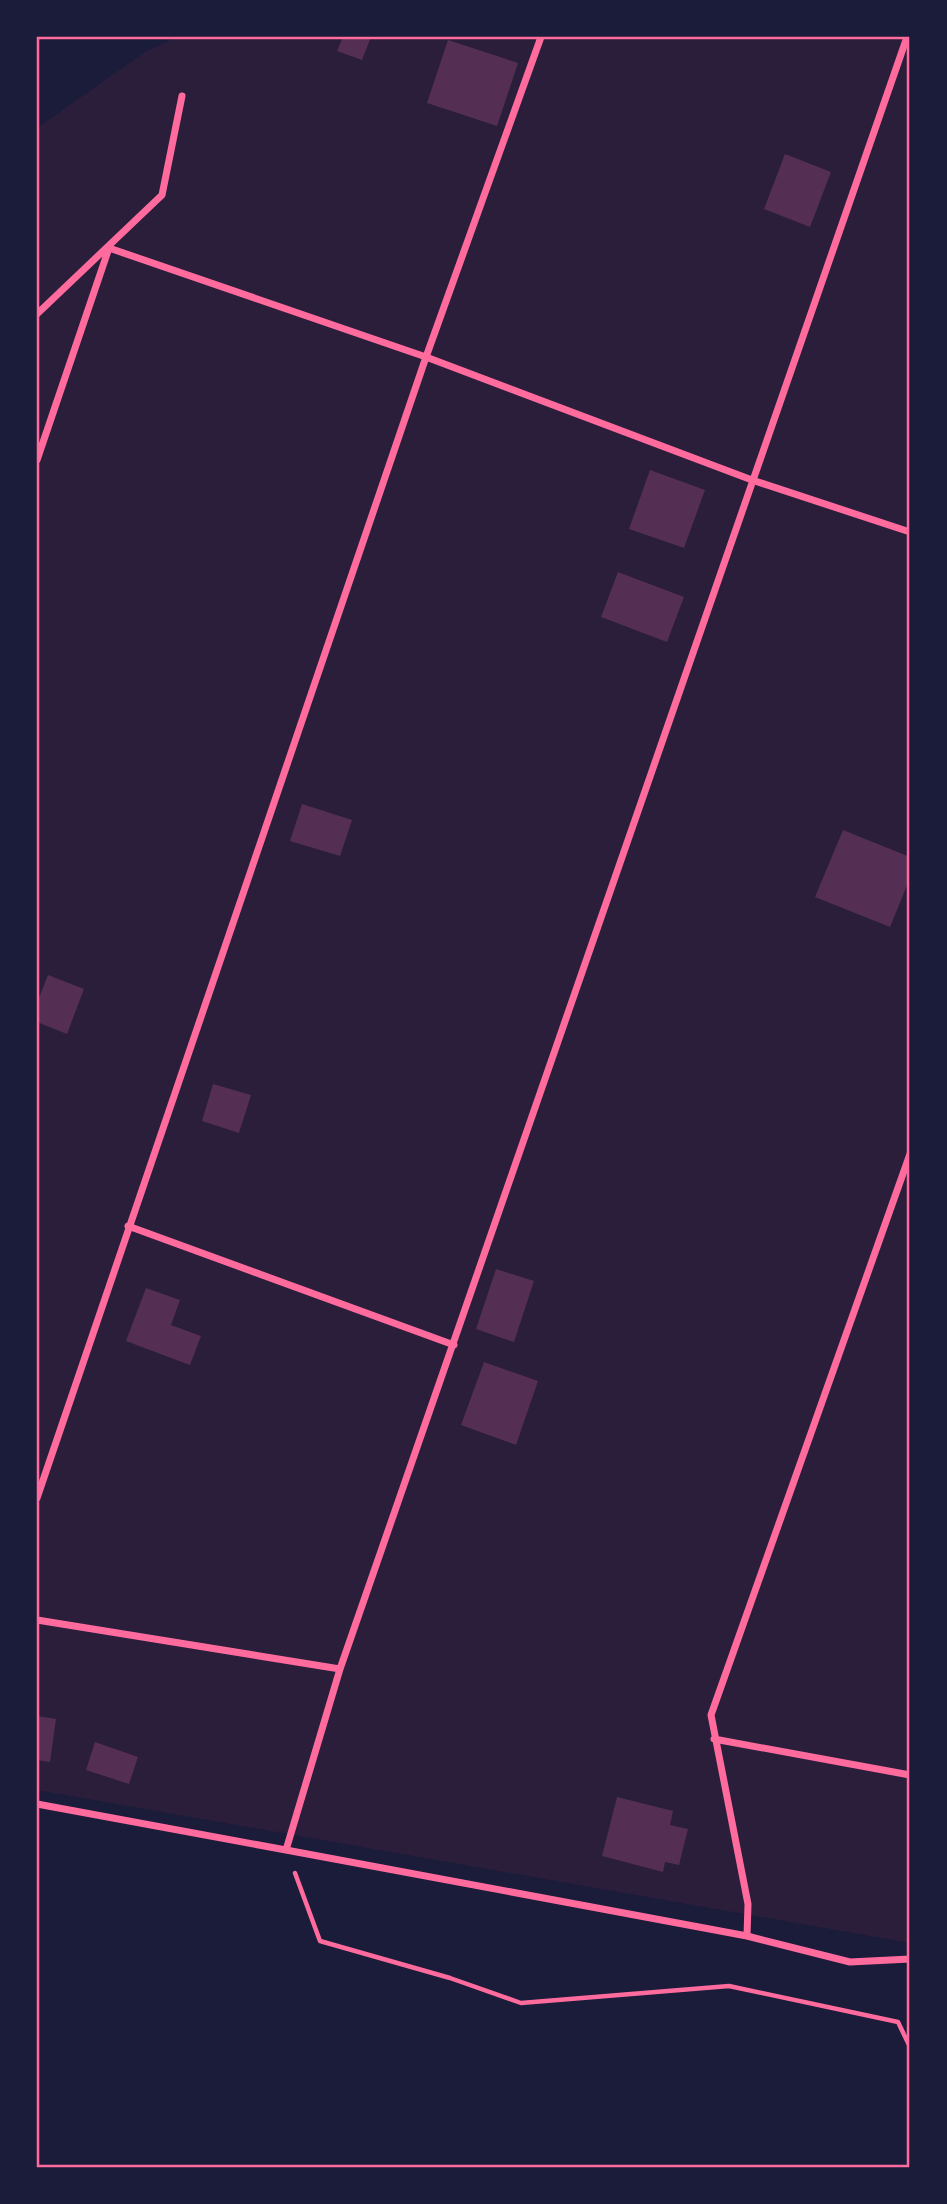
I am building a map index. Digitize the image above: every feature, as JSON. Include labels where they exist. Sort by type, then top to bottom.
[{"type":"street","points":[[37,1498],[426,357],[541,37]]},
{"type":"street","points":[[286,1850],[340,1669],[907,37]]},
{"type":"street","points":[[37,314],[162,195],[182,96]]},
{"type":"street","points":[[109,248],[426,357],[752,480],[910,532]]},
{"type":"street","points":[[37,460],[109,248]]},
{"type":"street","points":[[747,1936],[748,1904],[711,1715],[910,1154]]},
{"type":"street","points":[[128,1226],[454,1345]]},
{"type":"street","points":[[37,1620],[340,1669]]},
{"type":"street","points":[[714,1739],[910,1775]]},
{"type":"street","points":[[37,1804],[747,1936],[850,1962],[910,1959]]},
{"type":"path","points":[[286,1850],[320,1941],[450,1978],[521,2003],[729,1986],[898,2022],[910,2047]]},
{"type":"shaded area","points":[[177,37],[910,37],[910,1943],[37,1790],[37,128],[145,52]]},
{"type":"building","points":[[343,37],[371,37],[362,60],[337,51]]},
{"type":"building","points":[[448,40],[518,63],[497,126],[427,103]]},
{"type":"building","points":[[785,154],[831,172],[810,227],[764,209]]},
{"type":"building","points":[[650,470],[705,490],[684,548],[629,529]]},
{"type":"building","points":[[618,572],[684,597],[667,642],[601,617]]},
{"type":"building","points":[[302,804],[352,820],[340,856],[290,841]]},
{"type":"building","points":[[843,830],[910,857],[910,878],[890,927],[815,897]]},
{"type":"building","points":[[48,975],[84,989],[67,1034],[37,1022],[37,1003]]},
{"type":"building","points":[[213,1084],[251,1095],[239,1133],[202,1121]]},
{"type":"building","points":[[496,1269],[534,1281],[514,1342],[476,1329]]},
{"type":"building","points":[[146,1288],[180,1300],[171,1325],[201,1336],[190,1365],[126,1341]]},
{"type":"building","points":[[484,1362],[538,1381],[516,1445],[461,1425]]},
{"type":"building","points":[[37,1716],[56,1719],[50,1762],[37,1760]]},
{"type":"building","points":[[95,1742],[138,1757],[129,1784],[86,1770]]},
{"type":"building","points":[[617,1797],[673,1811],[670,1825],[688,1829],[679,1865],[665,1862],[663,1872],[602,1856]]}]
